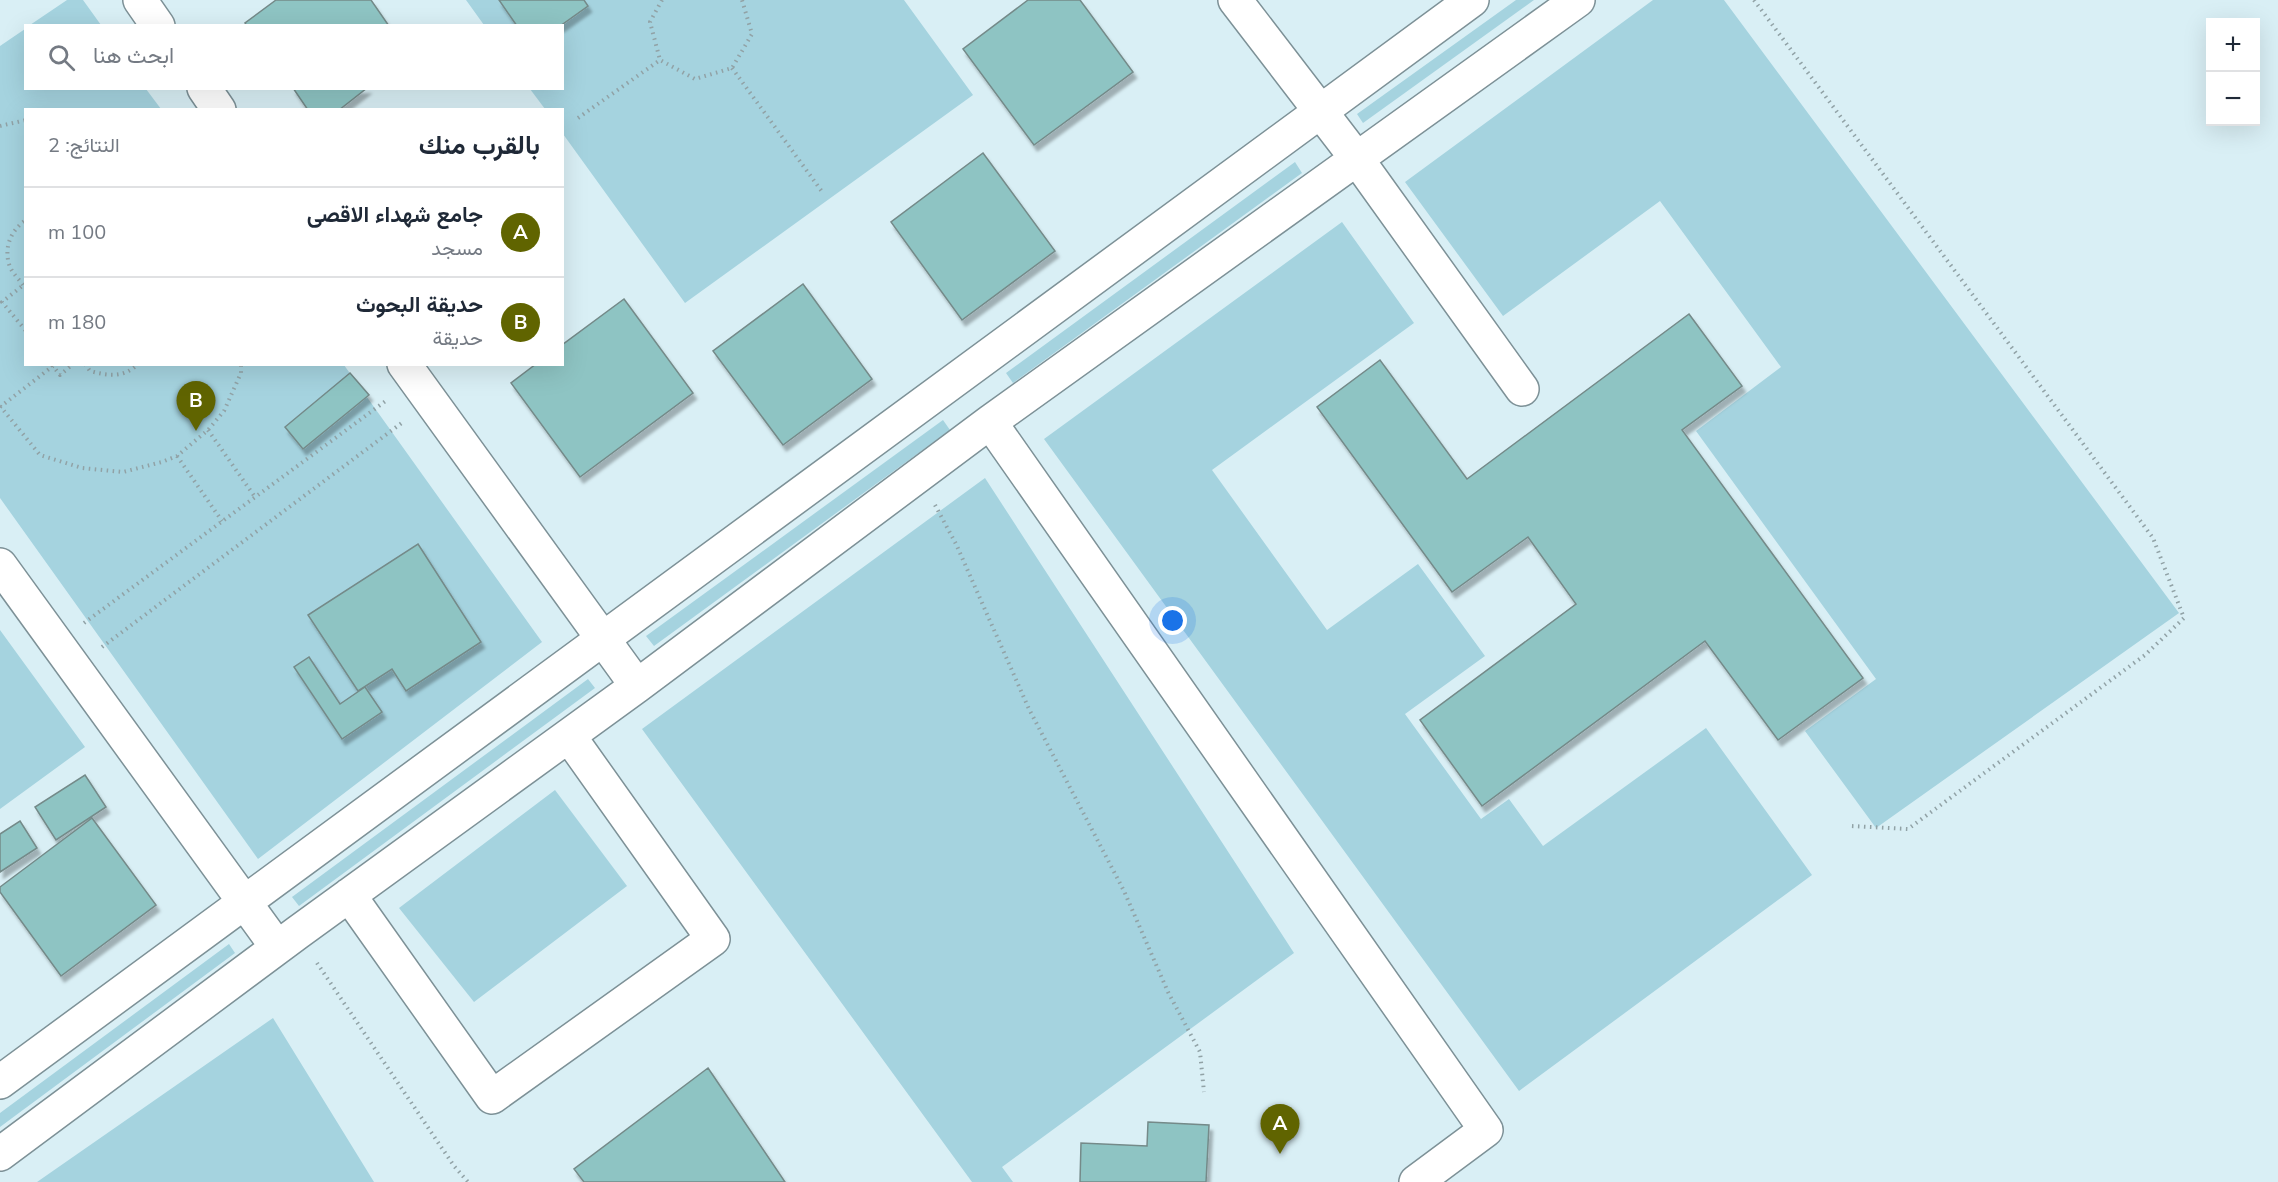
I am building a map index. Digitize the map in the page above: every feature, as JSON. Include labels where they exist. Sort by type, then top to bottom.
[{"type":"street","points":[[140,0],[157,24]]},
{"type":"street","points":[[1235,0],[1357,159],[1522,389]]},
{"type":"street","points":[[0,1082],[1472,0]]},
{"type":"street","points":[[0,1154],[287,940],[637,686],[990,422],[1578,0]]},
{"type":"street","points":[[205,90],[218,108]]},
{"type":"street","points":[[416,382],[637,686]]},
{"type":"street","points":[[990,422],[1485,1130],[1416,1182]]},
{"type":"street","points":[[0,565],[245,902],[287,940]]},
{"type":"street","points":[[349,895],[492,1097],[713,939],[569,736]]},
{"type":"path","points":[[662,0],[650,22],[660,60],[695,79],[732,68],[752,34],[742,0]]},
{"type":"path","points":[[1754,0],[2153,538],[2184,618],[2145,655],[1908,829],[1851,826]]},
{"type":"path","points":[[578,118],[660,60]]},
{"type":"path","points":[[732,68],[823,193]]},
{"type":"path","points":[[0,126],[24,120]]},
{"type":"path","points":[[24,222],[13,231],[8,254],[9,266],[24,284],[2,302],[24,329]]},
{"type":"path","points":[[52,366],[0,407],[40,455],[82,468],[123,472],[177,456],[208,430],[224,411],[241,373],[242,366]]},
{"type":"path","points":[[54,366],[60,375],[71,366]]},
{"type":"path","points":[[86,366],[90,371],[114,376],[125,373],[135,366]]},
{"type":"path","points":[[65,655],[222,521],[416,382]]},
{"type":"path","points":[[65,655],[416,382]]},
{"type":"path","points":[[208,430],[255,497]]},
{"type":"path","points":[[177,456],[222,521]]},
{"type":"path","points":[[920,475],[956,544],[1029,709],[1124,891],[1168,992],[1200,1052],[1204,1092]]},
{"type":"path","points":[[287,940],[468,1182]]},
{"type":"shaded area","points":[[67,0],[83,0],[100,24],[31,24]]},
{"type":"shaded area","points":[[466,0],[904,0],[973,95],[685,303],[564,135],[564,108],[544,108],[531,90],[564,90],[564,24],[483,24]]},
{"type":"shaded area","points":[[1516,0],[1534,0],[1363,123],[1357,114]]},
{"type":"shaded area","points":[[1653,0],[1724,0],[2179,613],[1876,828],[1805,731],[1876,679],[1696,431],[1781,367],[1660,201],[1503,316],[1405,182]]},
{"type":"shaded area","points":[[24,30],[24,90],[147,90],[160,108],[24,108],[24,366],[345,366],[542,642],[258,859],[0,498],[0,46]]},
{"type":"shaded area","points":[[1295,162],[1302,173],[1013,383],[1006,373]]},
{"type":"shaded area","points":[[1342,222],[1414,323],[1212,470],[1327,630],[1418,564],[1485,656],[1405,714],[1481,819],[1509,799],[1543,846],[1706,728],[1812,875],[1519,1091],[1044,439]]},
{"type":"shaded area","points":[[943,420],[950,430],[654,646],[646,636]]},
{"type":"shaded area","points":[[985,478],[1294,953],[1002,1167],[1013,1182],[972,1182],[642,729]]},
{"type":"shaded area","points":[[0,630],[85,747],[0,809]]},
{"type":"shaded area","points":[[588,679],[595,688],[299,906],[292,897]]},
{"type":"shaded area","points":[[555,790],[627,886],[474,1002],[399,908]]},
{"type":"shaded area","points":[[229,944],[235,953],[0,1127],[0,1113]]},
{"type":"shaded area","points":[[273,1018],[374,1182],[37,1182]]},
{"type":"building","points":[[276,0],[371,0],[388,24],[246,24]]},
{"type":"building","points":[[499,0],[584,0],[588,6],[563,24],[516,24]]},
{"type":"building","points":[[1028,0],[1080,0],[1133,72],[1034,145],[963,49]]},
{"type":"building","points":[[294,90],[364,90],[342,108],[307,108]]},
{"type":"building","points":[[983,153],[1055,251],[962,320],[891,222]]},
{"type":"building","points":[[803,284],[872,379],[783,445],[713,351]]},
{"type":"building","points":[[624,299],[693,393],[580,477],[511,383],[533,366],[564,366],[564,344]]},
{"type":"building","points":[[1689,314],[1742,386],[1682,430],[1863,678],[1778,740],[1705,641],[1482,806],[1420,720],[1576,604],[1528,537],[1452,592],[1317,407],[1380,360],[1467,479]]},
{"type":"building","points":[[350,373],[369,395],[303,449],[285,427]]},
{"type":"building","points":[[418,544],[481,642],[406,691],[392,669],[358,691],[308,615]]},
{"type":"building","points":[[309,657],[340,704],[365,687],[382,712],[342,739],[294,667]]},
{"type":"building","points":[[85,775],[106,807],[56,840],[35,807]]},
{"type":"building","points":[[92,818],[156,905],[61,976],[0,892],[0,887]]},
{"type":"building","points":[[20,821],[37,848],[0,872],[0,834]]},
{"type":"building","points":[[708,1068],[785,1182],[584,1182],[574,1169]]},
{"type":"building","points":[[1148,1122],[1209,1125],[1206,1182],[1080,1182],[1081,1143],[1147,1146]]},
{"type":"place","name":"حديقة البحوث","points":[[196,431]]},
{"type":"place","name":"جامع شهداء الاقصى","points":[[1280,1154]]}]
